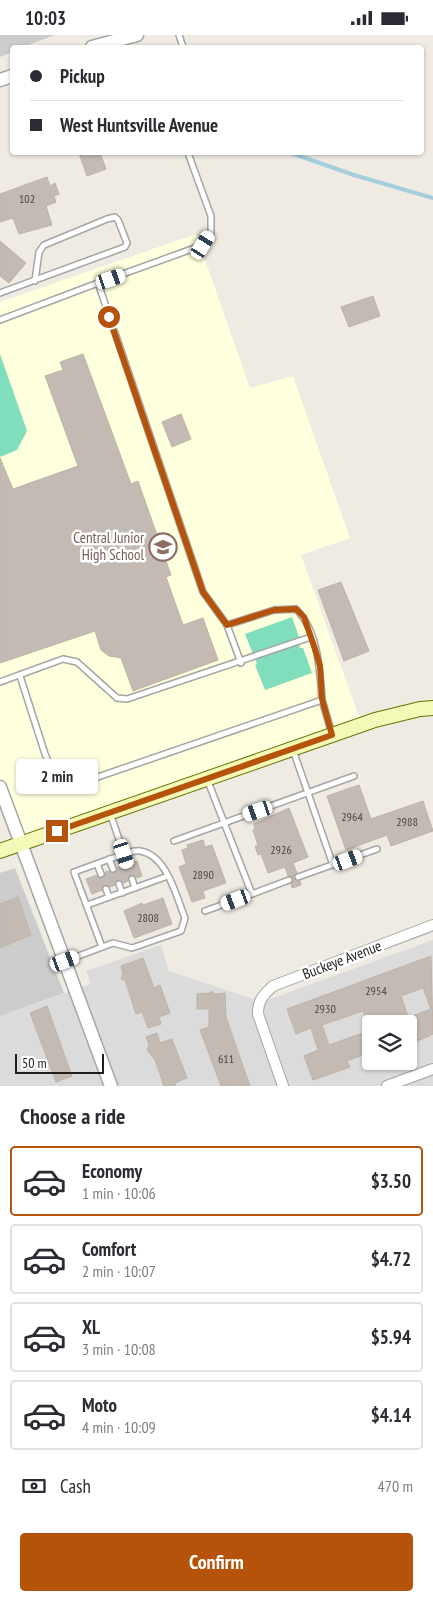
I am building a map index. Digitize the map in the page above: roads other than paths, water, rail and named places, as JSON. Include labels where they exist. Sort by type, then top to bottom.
[{"type":"main road","points":[[0,851],[375,720],[420,709],[433,708]]},
{"type":"street","points":[[100,45],[137,35]]},
{"type":"street","points":[[0,787],[111,1086]]},
{"type":"street","name":"Buckeye Avenue","points":[[283,1086],[261,1026],[258,1003],[273,986],[433,925]]},
{"type":"street","points":[[387,1086],[433,1069]]},
{"type":"lane","points":[[0,320],[203,245],[211,233],[211,216],[189,155]]},
{"type":"lane","points":[[0,293],[35,281],[125,247],[127,243],[118,220],[115,217],[107,219],[44,245],[39,251],[35,281]]},
{"type":"lane","points":[[98,283],[203,592],[227,625],[241,663]]},
{"type":"lane","points":[[227,625],[274,610],[296,609],[304,617],[320,666],[322,699],[332,735]]},
{"type":"lane","points":[[0,682],[63,659],[77,662],[117,698],[127,699],[241,663],[311,637]]},
{"type":"lane","points":[[20,676],[46,754],[60,789],[322,699]]},
{"type":"lane","points":[[293,749],[333,865]]},
{"type":"lane","points":[[174,841],[354,777]]},
{"type":"lane","points":[[207,779],[252,894]]},
{"type":"lane","points":[[110,813],[127,864]]},
{"type":"lane","points":[[298,877],[377,849]]},
{"type":"lane","points":[[65,961],[113,943],[132,948],[181,931],[186,918],[168,876],[158,860],[139,851],[124,854],[74,872],[102,947]]},
{"type":"lane","points":[[109,859],[113,869]]},
{"type":"lane","points":[[97,864],[101,874]]},
{"type":"lane","points":[[87,905],[168,876]]},
{"type":"lane","points":[[132,879],[135,888]]},
{"type":"lane","points":[[205,911],[289,880]]},
{"type":"lane","points":[[119,884],[122,893]]},
{"type":"lane","points":[[106,889],[109,897]]},
{"type":"waterway","points":[[297,155],[354,175],[433,198]]},
{"type":"place","name":"Central Junior High School","points":[[163,547]]}]
